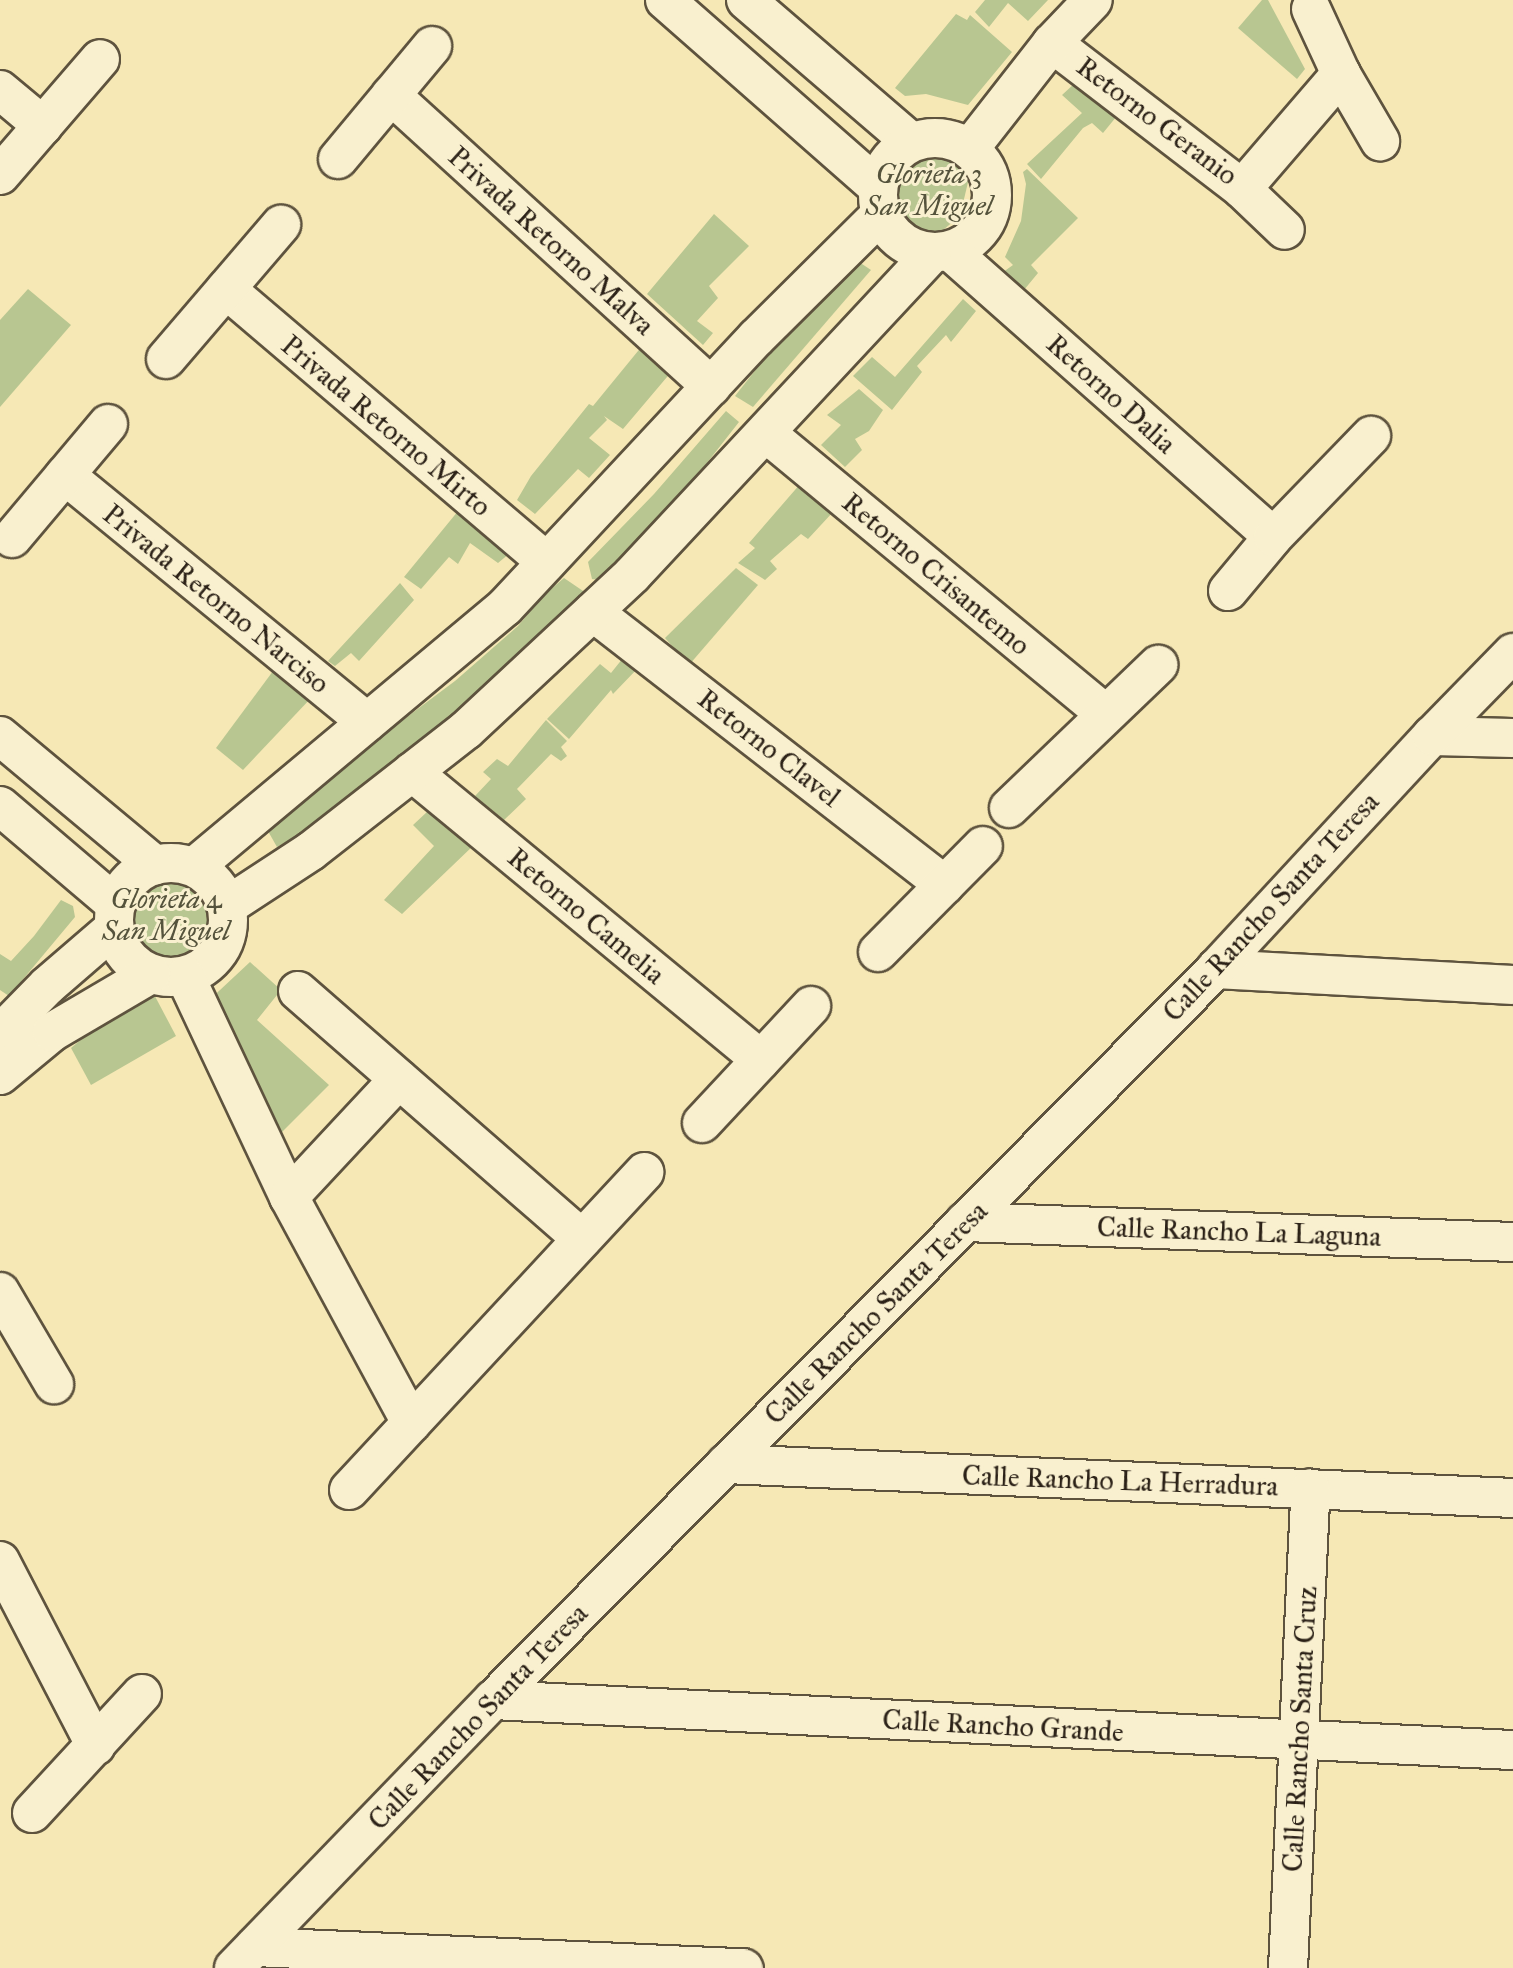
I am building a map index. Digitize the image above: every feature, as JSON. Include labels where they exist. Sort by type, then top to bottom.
[{"type":"street","points":[[665,0],[879,201],[891,234],[910,248],[941,252]]},
{"type":"street","points":[[746,0],[911,142]]},
{"type":"street","points":[[970,148],[1052,43],[1093,0]]},
{"type":"street","points":[[1311,9],[1341,74],[1380,141]]},
{"type":"street","name":"Retorno Geranio","points":[[1052,43],[1242,189],[1341,74]]},
{"type":"street","points":[[338,159],[432,46]]},
{"type":"street","points":[[0,175],[100,59]]},
{"type":"street","points":[[0,90],[43,126]]},
{"type":"street","name":"Privada Retorno Malva","points":[[391,95],[711,386]]},
{"type":"street","points":[[194,867],[505,607],[879,201],[884,167],[896,152],[911,142],[941,137],[970,148],[984,165],[992,184],[991,206],[983,226],[969,242],[941,252],[632,575],[466,730],[311,851],[227,906]]},
{"type":"street","points":[[1242,189],[1286,230]]},
{"type":"street","points":[[166,359],[281,225]]},
{"type":"street","name":"Retorno Dalia","points":[[941,252],[1273,537]]},
{"type":"street","name":"Privada Retorno Mirto","points":[[226,289],[547,562]]},
{"type":"street","points":[[12,538],[108,424]]},
{"type":"street","name":"Retorno Crisantemo","points":[[767,434],[1105,714]]},
{"type":"street","points":[[1228,591],[1273,537],[1371,436]]},
{"type":"street","name":"Privada Retorno Narciso","points":[[65,475],[367,722]]},
{"type":"street","name":"Retorno Clavel","points":[[593,612],[945,885]]},
{"type":"street","name":"Calle Rancho Santa Teresa","points":[[244,1957],[493,1700],[1216,969],[1432,736],[1513,653]]},
{"type":"street","points":[[1009,808],[1158,665]]},
{"type":"street","points":[[0,736],[155,865]]},
{"type":"street","points":[[1432,736],[1513,738]]},
{"type":"street","name":"Retorno Camelia","points":[[412,772],[761,1060]]},
{"type":"street","points":[[0,806],[114,917],[120,949],[133,964],[168,975],[411,1423]]},
{"type":"street","points":[[878,952],[983,846]]},
{"type":"street","points":[[0,1034],[114,917],[130,880],[155,865],[181,863],[194,867],[215,883],[227,906],[228,928],[220,950],[205,966],[168,975],[52,1032],[0,1076]]},
{"type":"street","points":[[1216,969],[1513,985]]},
{"type":"street","points":[[298,991],[582,1239]]},
{"type":"street","points":[[702,1123],[811,1006]]},
{"type":"street","points":[[289,1197],[399,1079]]},
{"type":"street","points":[[349,1490],[645,1172]]},
{"type":"street","name":"Calle Rancho La Laguna","points":[[965,1222],[1513,1242]]},
{"type":"street","points":[[0,1292],[54,1384]]},
{"type":"street","name":"Calle Rancho La Herradura","points":[[726,1464],[1513,1499]]},
{"type":"street","name":"Calle Rancho Santa Cruz","points":[[1288,1968],[1311,1489]]},
{"type":"street","points":[[0,1561],[96,1746]]},
{"type":"street","points":[[32,1813],[142,1694]]},
{"type":"street","name":"Calle Rancho Grande","points":[[493,1700],[1299,1741],[1513,1749]]},
{"type":"street","points":[[244,1957],[744,1968]]},
{"type":"green space","points":[[985,0],[1048,0],[1028,21],[1008,3],[989,27],[975,12]]},
{"type":"green space","points":[[1262,0],[1268,0],[1305,69],[1297,79],[1238,28]]},
{"type":"green space","points":[[956,14],[967,20],[970,15],[1012,52],[968,105],[926,94],[905,96],[895,88]]},
{"type":"green space","points":[[1075,83],[1121,111],[1103,133],[1092,123],[1083,128],[1041,179],[1027,164],[1082,113],[1062,95]]},
{"type":"green space","name":"Glorieta 3 San Miguel","points":[[923,151],[946,151],[969,178],[960,216],[937,235],[903,223],[891,189],[901,163]]},
{"type":"green space","points":[[1027,169],[1078,218],[1031,265],[1038,273],[1019,296],[999,275],[1013,265],[1005,257],[1021,221],[1026,184],[1023,172]]},
{"type":"green space","points":[[714,214],[749,246],[709,286],[718,298],[697,321],[713,333],[703,345],[647,294]]},
{"type":"green space","points":[[847,254],[871,270],[753,407],[735,396]]},
{"type":"green space","points":[[28,289],[71,325],[0,407],[0,320]]},
{"type":"green space","points":[[963,299],[976,311],[951,342],[946,335],[917,366],[922,372],[892,410],[853,376],[872,357],[895,377]]},
{"type":"green space","points":[[647,340],[678,364],[623,429],[604,416],[607,420],[589,438],[610,455],[589,478],[578,469],[535,514],[517,500],[531,476],[589,404],[593,406]]},
{"type":"green space","points":[[859,389],[883,410],[869,431],[855,439],[862,450],[845,467],[821,445],[841,425],[827,415]]},
{"type":"green space","points":[[726,411],[739,422],[670,510],[600,580],[592,579],[588,562],[654,494]]},
{"type":"green space","points":[[801,483],[833,512],[808,539],[801,534],[770,561],[777,569],[765,580],[738,563],[755,548],[749,543]]},
{"type":"green space","points":[[463,505],[515,549],[498,563],[470,543],[458,564],[449,557],[421,589],[404,577]]},
{"type":"green space","points":[[736,568],[758,585],[689,665],[665,638]]},
{"type":"green space","points":[[564,578],[586,593],[588,607],[324,821],[277,847],[264,824],[455,681],[518,626],[545,594]]},
{"type":"green space","points":[[400,583],[414,600],[359,661],[351,653],[335,666],[328,661]]},
{"type":"green space","points":[[627,653],[638,668],[613,694],[611,690],[569,739],[547,719],[600,664],[611,673]]},
{"type":"green space","points":[[276,667],[312,697],[243,770],[216,748]]},
{"type":"green space","points":[[546,720],[567,741],[561,747],[567,756],[561,761],[551,754],[517,789],[526,799],[504,820],[475,796],[491,779],[483,772],[497,759],[508,766]]},
{"type":"green space","points":[[428,811],[456,828],[475,844],[402,914],[384,900],[434,846],[413,825]]},
{"type":"green space","name":"Glorieta 4 San Miguel","points":[[158,870],[181,871],[204,887],[214,910],[206,940],[183,956],[156,961],[135,952],[123,937],[129,892],[142,877]]},
{"type":"green space","points":[[61,900],[73,906],[75,917],[9,996],[0,990],[0,954],[11,961]]},
{"type":"green space","points":[[250,962],[281,990],[257,1020],[329,1085],[280,1134],[205,1004]]},
{"type":"green space","points":[[148,983],[176,1036],[91,1085],[71,1048]]}]
